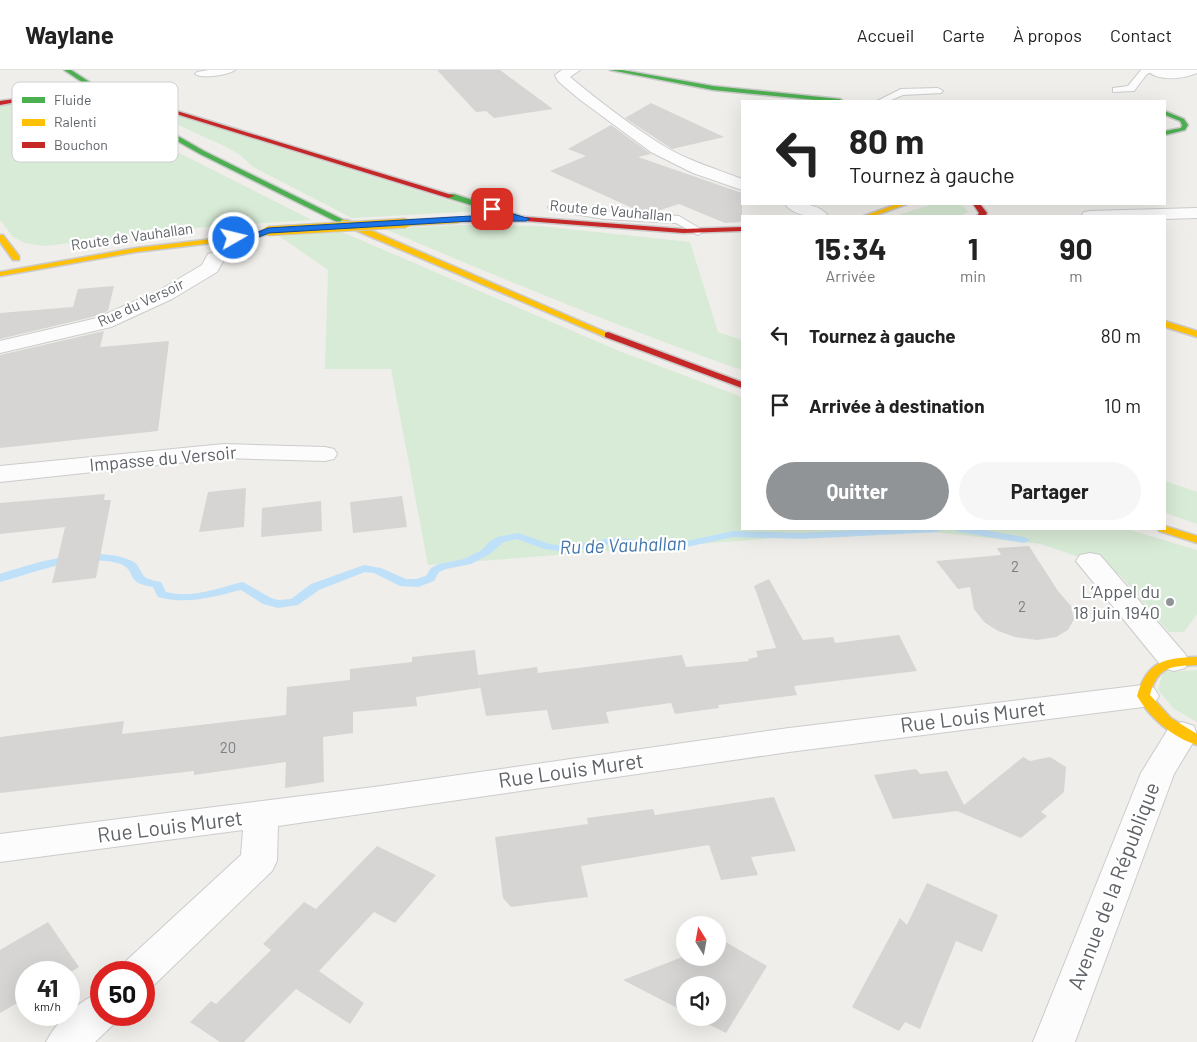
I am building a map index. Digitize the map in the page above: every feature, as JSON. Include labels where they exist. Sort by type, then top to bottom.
[{"type":"main road","points":[[67,70],[83,82]]},
{"type":"main road","points":[[613,70],[705,87],[830,100]]},
{"type":"main road","points":[[1166,109],[1183,107]]},
{"type":"main road","points":[[178,113],[526,219]]},
{"type":"main road","points":[[1166,113],[1187,118],[1183,129],[1166,133]]},
{"type":"main road","points":[[178,139],[296,199],[419,256],[545,310],[741,385]]},
{"type":"main road","points":[[873,215],[900,205]]},
{"type":"main road","name":"Route de Vauhallan","points":[[61,251],[144,239],[248,228],[268,230],[458,220],[526,219],[660,230],[741,229]]},
{"type":"main road","name":"Route de Vauhallan","points":[[0,274],[136,250],[255,236],[268,230]]},
{"type":"main road","points":[[0,237],[21,257]]},
{"type":"main road","points":[[0,261],[21,257]]},
{"type":"main road","points":[[0,269],[21,257]]},
{"type":"main road","points":[[1166,324],[1197,334]]},
{"type":"main road","points":[[1166,530],[1197,540]]},
{"type":"main road","points":[[1186,661],[1158,667],[1147,676],[1143,696],[1161,720],[1190,737]]},
{"type":"street","points":[[574,70],[562,75],[563,78],[646,142],[684,162],[741,184]]},
{"type":"street","points":[[1152,70],[1169,74],[1186,73],[1192,70]]},
{"type":"street","points":[[796,205],[817,215]]},
{"type":"street","points":[[1126,215],[1197,213]]},
{"type":"street","name":"Rue du Versoir","points":[[0,347],[104,323],[165,295],[210,268],[215,258]]},
{"type":"street","name":"Impasse du Versoir","points":[[0,474],[224,451],[325,454]]},
{"type":"street","points":[[1090,561],[1186,661]]},
{"type":"street","name":"Rue Louis Muret","points":[[0,848],[261,815],[789,740],[1143,696]]},
{"type":"street","name":"Avenue de la République","points":[[1054,1042],[1158,773],[1190,737]]},
{"type":"street","points":[[153,961],[259,861],[261,815]]},
{"type":"street","points":[[67,1042],[90,1020]]},
{"type":"lane","points":[[200,73],[230,70]]},
{"type":"lane","points":[[1116,90],[1130,89],[1144,72],[1152,70]]},
{"type":"lane","points":[[884,100],[900,92],[938,91]]},
{"type":"lane","points":[[554,207],[604,214],[679,220],[698,231]]},
{"type":"green space","points":[[12,105],[12,162],[178,162],[178,152],[312,220],[206,227],[45,246],[25,243],[13,237],[0,220],[0,106]]},
{"type":"green space","points":[[178,116],[482,211],[352,218],[253,167],[240,155],[178,125]]},
{"type":"green space","points":[[930,205],[960,205],[968,212],[962,215],[898,215]]},
{"type":"green space","points":[[459,225],[540,226],[690,242],[718,332],[741,340],[741,370],[562,302],[385,229]]},
{"type":"green space","points":[[342,232],[619,351],[741,397],[741,530],[879,530],[428,565],[391,369],[325,369],[328,270],[279,236]]},
{"type":"green space","points":[[1166,481],[1197,492],[1197,524],[1166,513]]},
{"type":"green space","points":[[918,530],[1130,530],[1197,550],[1197,614],[1184,632],[1169,632],[1120,575],[1090,561],[1041,544]]},
{"type":"green space","points":[[1197,670],[1197,722],[1174,709],[1158,690],[1163,672]]},
{"type":"building","points":[[437,70],[500,70],[553,109],[494,118],[486,111],[476,112]]},
{"type":"building","points":[[651,103],[724,137],[672,149],[625,118]]},
{"type":"building","points":[[611,125],[651,154],[638,157],[741,193],[741,222],[725,223],[679,204],[654,212],[639,211],[550,171],[586,156],[568,149]]},
{"type":"building","points":[[114,286],[108,311],[96,316],[0,339],[0,313],[73,307],[78,289]]},
{"type":"building","points":[[104,331],[100,347],[169,341],[158,431],[0,448],[0,355]]},
{"type":"building","points":[[246,488],[244,527],[199,532],[208,492]]},
{"type":"building","points":[[105,494],[104,500],[111,500],[96,578],[52,583],[65,527],[0,534],[0,503]]},
{"type":"building","points":[[402,496],[407,527],[353,533],[350,502]]},
{"type":"building","points":[[321,501],[322,531],[261,537],[262,508]]},
{"type":"building","points":[[1029,546],[1058,591],[1071,606],[1074,619],[1068,630],[1056,637],[1037,640],[1015,637],[998,631],[984,622],[974,609],[970,587],[958,589],[936,561],[1001,555],[997,548]]},
{"type":"building","points":[[769,579],[803,640],[833,637],[835,643],[899,635],[917,671],[794,686],[797,695],[718,705],[719,708],[675,714],[671,703],[606,712],[609,723],[552,730],[547,710],[486,716],[478,676],[480,688],[416,697],[417,706],[353,712],[353,733],[323,737],[324,782],[285,788],[286,762],[194,775],[194,771],[0,793],[0,737],[124,721],[122,734],[286,715],[287,687],[350,680],[350,669],[412,662],[412,657],[475,650],[478,675],[537,667],[538,673],[682,655],[686,667],[749,661],[748,659],[758,657],[756,651],[776,648],[754,586]]},
{"type":"building","points":[[1023,757],[1030,761],[1050,757],[1066,767],[1064,792],[1041,812],[1047,816],[1021,838],[957,811],[893,819],[874,775],[916,769],[920,774],[947,771],[964,805]]},
{"type":"building","points":[[774,797],[796,851],[751,857],[758,875],[721,880],[709,845],[581,866],[588,897],[511,907],[503,898],[495,837],[588,824],[587,818],[653,809],[655,815]]},
{"type":"building","points":[[377,846],[436,875],[395,923],[374,912],[319,971],[364,1003],[350,1024],[296,989],[244,1042],[220,1042],[190,1022],[211,1001],[216,1004],[271,950],[263,944],[304,902],[316,909]]},
{"type":"building","points":[[927,883],[998,915],[982,952],[956,941],[920,1029],[905,1022],[899,1031],[852,1007],[900,918],[907,925]]},
{"type":"building","points":[[48,922],[75,961],[15,961],[15,1004],[0,1013],[0,950]]},
{"type":"building","points":[[726,942],[767,966],[726,1033],[712,1026],[726,1026],[726,976],[676,976],[676,1007],[623,980],[676,959],[676,966],[726,966]]},
{"type":"waterway","name":"Ru de Vauhallan","points":[[0,578],[66,561],[85,558],[118,559],[130,564],[141,580],[157,585],[162,594],[172,597],[202,596],[243,586],[267,601],[278,604],[294,602],[315,587],[364,568],[377,570],[404,583],[418,583],[430,578],[435,570],[443,566],[467,562],[486,552],[501,539],[518,536],[548,547],[566,549],[611,541],[682,545],[733,534],[801,536],[918,530]]},
{"type":"waterway","name":"Ru de Vauhallan","points":[[965,530],[1024,540]]},
{"type":"traffic: fast","points":[[67,70],[85,82]]},
{"type":"traffic: fast","points":[[613,70],[713,88],[830,100]]},
{"type":"traffic: fast","points":[[1166,113],[1182,120],[1185,125],[1183,129],[1166,133]]},
{"type":"traffic: fast","points":[[178,139],[237,171],[344,222]]},
{"type":"traffic: fast","points":[[451,196],[526,219]]},
{"type":"traffic: slow","points":[[871,215],[900,205]]},
{"type":"traffic: slow","points":[[268,231],[458,220]]},
{"type":"traffic: slow","points":[[344,222],[608,335]]},
{"type":"traffic: slow","points":[[0,274],[136,250],[255,236],[268,231]]},
{"type":"traffic: slow","points":[[0,237],[16,258]]},
{"type":"traffic: slow","points":[[1166,324],[1197,334]]},
{"type":"traffic: slow","points":[[1166,530],[1197,540]]},
{"type":"traffic: slow","points":[[1197,661],[1177,662],[1161,666],[1150,677],[1143,696],[1167,722],[1197,740]]},
{"type":"traffic: jam","points":[[0,103],[12,101]]},
{"type":"traffic: jam","points":[[178,113],[451,196]]},
{"type":"traffic: jam","points":[[977,205],[983,213],[981,215]]},
{"type":"traffic: jam","points":[[458,220],[526,219],[683,231],[741,229]]},
{"type":"traffic: jam","points":[[608,335],[741,385]]},
{"type":"place","name":"L’Appel du 18 juin 1940","points":[[1170,602]]},
{"type":"route","points":[[234,238],[255,236],[268,230],[471,219],[526,219],[492,209]]}]
